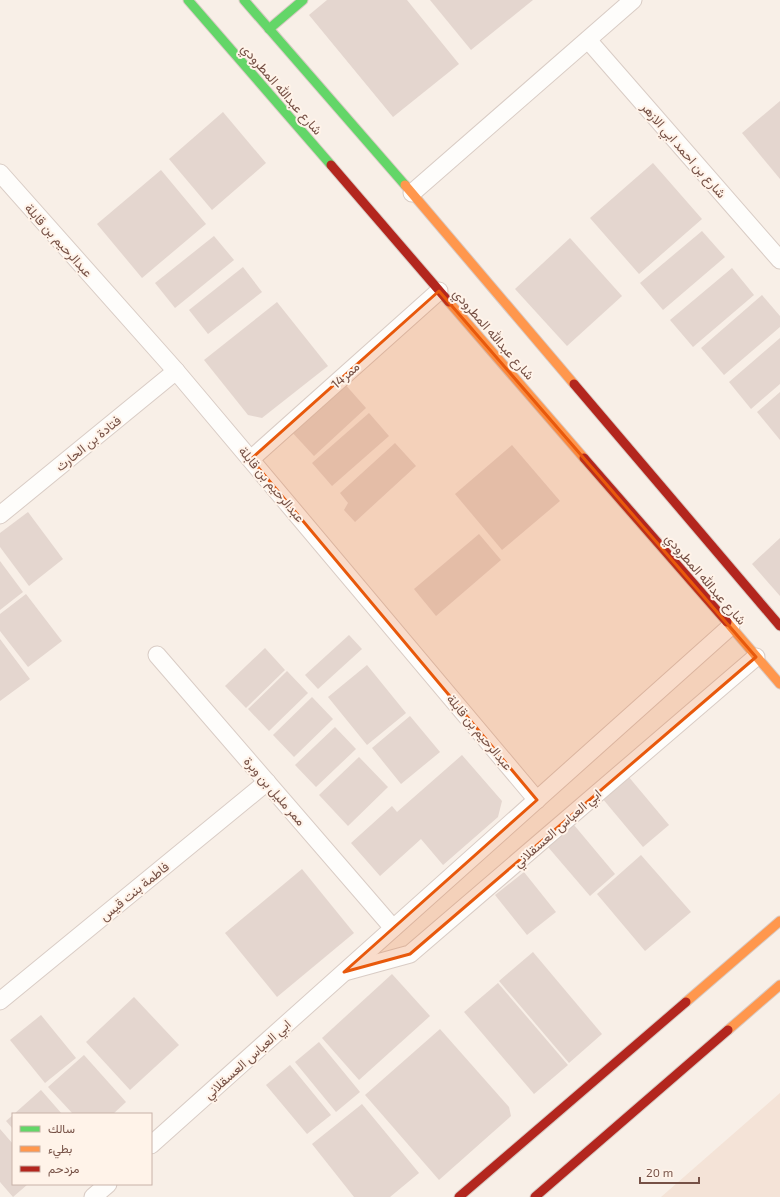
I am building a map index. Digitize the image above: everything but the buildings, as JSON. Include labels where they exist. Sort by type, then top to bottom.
[{"type":"street","name":"شارع عبدالله المطرودي","points":[[188,0],[780,684]]},
{"type":"street","name":"شارع عبدالله المطرودي","points":[[244,0],[412,193],[780,626]]},
{"type":"street","points":[[269,29],[303,0]]},
{"type":"street","points":[[412,193],[633,0]]},
{"type":"street","name":"شارع بن احمد ابي الازهر","points":[[588,40],[780,260]]},
{"type":"street","name":"عبدالرحيم بن قابلة","points":[[0,173],[176,371],[537,800]]},
{"type":"street","name":"ممر14","points":[[251,459],[439,291]]},
{"type":"street","name":"فتادة بن الحارث","points":[[0,515],[176,371]]},
{"type":"street","name":"ابي العباس العسقلاني","points":[[152,1144],[731,626]]},
{"type":"street","name":"ممر مليل بن وبرة","points":[[157,655],[393,928]]},
{"type":"street","name":"ابي العباس العسقلاني","points":[[344,972],[410,954],[756,657]]},
{"type":"street","name":"فاطمة بنت قيس","points":[[0,1001],[267,782]]},
{"type":"street","points":[[459,1197],[780,921]]},
{"type":"street","points":[[535,1197],[780,985]]},
{"type":"street","points":[[93,1197],[107,1185]]},
{"type":"highlighted area","points":[[439,291],[756,657],[410,954],[344,972],[537,800],[251,459]]},
{"type":"shaded area","points":[[780,1093],[780,1197],[661,1197]]},
{"type":"traffic: fast","points":[[188,0],[331,165]]},
{"type":"traffic: fast","points":[[244,0],[405,185]]},
{"type":"traffic: fast","points":[[269,29],[303,0]]},
{"type":"traffic: slow","points":[[405,185],[574,384]]},
{"type":"traffic: slow","points":[[449,302],[584,458]]},
{"type":"traffic: slow","points":[[727,622],[780,684]]},
{"type":"traffic: slow","points":[[686,1002],[780,921]]},
{"type":"traffic: slow","points":[[728,1030],[780,985]]},
{"type":"traffic: jam","points":[[331,165],[449,302]]},
{"type":"traffic: jam","points":[[574,384],[780,626]]},
{"type":"traffic: jam","points":[[584,458],[727,622]]},
{"type":"traffic: jam","points":[[459,1197],[686,1002]]},
{"type":"traffic: jam","points":[[535,1197],[728,1030]]}]
